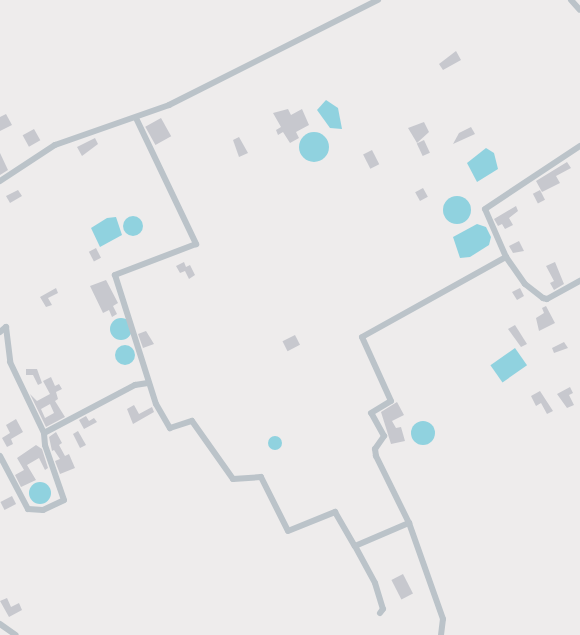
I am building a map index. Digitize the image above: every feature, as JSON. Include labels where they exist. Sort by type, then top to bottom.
[{"type":"street","points":[[0,181],[55,145],[136,118],[378,0]]},
{"type":"street","points":[[571,0],[580,10]]},
{"type":"street","points":[[136,118],[196,244],[115,275],[148,383],[170,428],[192,421],[234,480],[261,476],[288,531],[335,512],[375,583],[383,609],[380,613]]},
{"type":"street","points":[[580,146],[485,209],[506,257],[525,284],[543,298],[547,299],[580,281]]},
{"type":"street","points":[[441,635],[443,619],[409,523],[376,456],[375,449],[384,436],[371,413],[391,402],[362,337],[506,257]]},
{"type":"street","points":[[0,332],[6,327],[10,362],[44,433],[45,445],[64,500],[43,510],[28,509],[0,456]]},
{"type":"street","points":[[44,433],[135,385],[148,383]]},
{"type":"street","points":[[355,546],[409,523]]},
{"type":"street","points":[[0,624],[16,635]]},
{"type":"water","points":[[326,100],[338,108],[342,129],[330,128],[317,110]]},
{"type":"water","points":[[314,132],[325,136],[329,147],[325,158],[314,162],[303,158],[299,147],[303,136]]},
{"type":"water","points":[[486,148],[494,153],[498,169],[477,182],[467,163]]},
{"type":"water","points":[[457,196],[467,200],[471,210],[467,220],[457,224],[447,220],[443,210],[447,200]]},
{"type":"water","points":[[133,216],[140,219],[143,226],[140,233],[133,236],[126,233],[123,226],[126,219]]},
{"type":"water","points":[[116,217],[122,235],[100,247],[91,228],[107,218]]},
{"type":"water","points":[[477,224],[486,227],[491,237],[489,245],[470,257],[460,258],[453,237]]},
{"type":"water","points":[[121,318],[129,321],[132,329],[129,337],[121,340],[113,337],[110,329],[113,321]]},
{"type":"water","points":[[125,345],[132,348],[135,355],[132,362],[125,365],[118,362],[115,355],[118,348]]},
{"type":"water","points":[[515,348],[527,365],[502,382],[490,365]]},
{"type":"water","points":[[423,421],[428,422],[434,428],[434,438],[428,444],[423,445],[418,444],[412,438],[411,433],[412,428],[418,422]]},
{"type":"water","points":[[272,436],[278,436],[282,440],[282,446],[278,450],[272,450],[268,446],[268,440]]},
{"type":"water","points":[[40,482],[48,485],[51,493],[48,501],[40,504],[32,501],[29,493],[32,485]]},
{"type":"building","points":[[456,51],[461,60],[443,70],[439,64]]},
{"type":"building","points":[[288,109],[291,115],[302,109],[309,125],[296,132],[299,138],[290,143],[283,132],[278,135],[276,130],[281,127],[273,113]]},
{"type":"building","points":[[6,114],[12,125],[0,131],[0,117]]},
{"type":"building","points":[[161,118],[171,136],[155,145],[145,127]]},
{"type":"building","points":[[424,122],[429,132],[417,143],[408,128]]},
{"type":"building","points":[[471,127],[475,134],[453,144],[459,133]]},
{"type":"building","points":[[34,129],[40,140],[29,147],[23,135]]},
{"type":"building","points":[[239,137],[248,153],[239,157],[233,140]]},
{"type":"building","points":[[95,138],[98,144],[82,156],[77,147]]},
{"type":"building","points":[[424,140],[430,153],[423,156],[417,143]]},
{"type":"building","points":[[372,150],[379,164],[370,169],[363,155]]},
{"type":"building","points":[[0,153],[8,170],[0,175]]},
{"type":"building","points":[[567,162],[571,168],[556,176],[560,183],[542,192],[536,181]]},
{"type":"building","points":[[423,188],[428,197],[420,201],[415,192]]},
{"type":"building","points":[[18,190],[22,196],[10,203],[6,196]]},
{"type":"building","points":[[540,190],[545,200],[538,203],[533,194]]},
{"type":"building","points":[[516,206],[518,211],[509,218],[513,225],[505,229],[502,224],[498,226],[494,219]]},
{"type":"building","points":[[519,241],[524,251],[513,253],[509,246]]},
{"type":"building","points":[[96,248],[101,258],[94,261],[89,252]]},
{"type":"building","points":[[184,262],[186,267],[190,265],[195,275],[189,279],[185,271],[180,273],[176,266]]},
{"type":"building","points":[[555,262],[564,284],[554,290],[550,283],[554,281],[546,266]]},
{"type":"building","points":[[106,280],[118,303],[113,306],[117,314],[112,317],[109,310],[103,313],[90,286]]},
{"type":"building","points":[[56,288],[58,293],[48,298],[52,305],[46,307],[40,297]]},
{"type":"building","points":[[520,288],[524,296],[517,300],[512,292]]},
{"type":"building","points":[[546,306],[555,323],[539,331],[536,318],[544,313],[542,308]]},
{"type":"building","points":[[515,325],[527,344],[521,347],[508,329]]},
{"type":"building","points":[[146,331],[154,344],[143,348],[138,334]]},
{"type":"building","points":[[295,335],[300,345],[288,351],[283,341]]},
{"type":"building","points":[[564,342],[568,348],[554,353],[552,348]]},
{"type":"building","points":[[26,369],[37,369],[42,383],[38,385],[33,375],[26,375]]},
{"type":"building","points":[[51,377],[55,386],[59,384],[62,389],[56,392],[58,399],[55,401],[65,417],[46,427],[30,394],[37,401],[50,394],[43,381]],"holes":[[[50,404],[54,413],[45,418],[41,409]]]},
{"type":"building","points":[[570,387],[573,393],[569,395],[574,405],[567,408],[557,394]]},
{"type":"building","points":[[540,391],[553,411],[547,414],[541,403],[536,406],[531,396]]},
{"type":"building","points":[[397,402],[404,415],[392,421],[396,428],[401,427],[405,441],[391,444],[381,412]]},
{"type":"building","points":[[134,405],[139,414],[152,407],[154,412],[133,424],[127,409]]},
{"type":"building","points":[[86,416],[89,421],[94,418],[97,422],[84,429],[79,420]]},
{"type":"building","points":[[16,419],[23,432],[11,439],[13,444],[7,447],[2,438],[10,433],[6,425]]},
{"type":"building","points":[[78,431],[86,445],[80,448],[73,434]]},
{"type":"building","points":[[56,432],[62,443],[59,445],[65,456],[69,454],[75,468],[60,474],[55,461],[60,459],[54,450],[52,451],[49,437]]},
{"type":"building","points":[[36,445],[42,449],[48,468],[45,470],[39,458],[27,465],[36,480],[21,487],[15,475],[24,470],[17,458]]},
{"type":"building","points":[[12,496],[16,504],[5,510],[0,502]]},
{"type":"building","points":[[403,574],[413,594],[401,600],[391,580]]},
{"type":"building","points":[[7,598],[11,607],[19,603],[22,610],[9,617],[0,601]]}]
